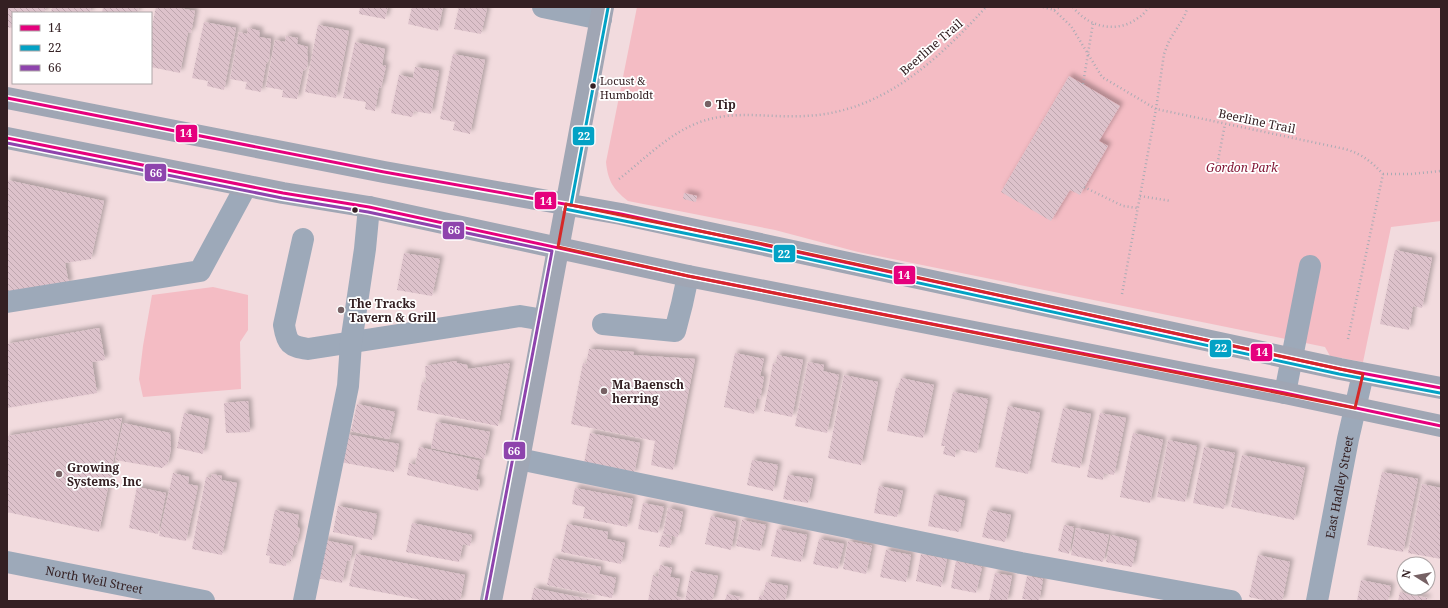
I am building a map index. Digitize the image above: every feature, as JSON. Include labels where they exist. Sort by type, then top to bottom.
[{"type":"main road","points":[[491,601],[602,13]]},
{"type":"main road","points":[[7,98],[384,172],[566,204],[770,246],[1363,374],[1441,388]]},
{"type":"main road","points":[[7,138],[283,194],[369,207],[688,276],[1285,393],[1441,426]]},
{"type":"street","points":[[543,7],[602,13]]},
{"type":"street","points":[[7,302],[200,272],[246,186]]},
{"type":"street","points":[[304,601],[348,386],[351,343],[365,249],[369,207]]},
{"type":"street","points":[[303,239],[284,325],[289,343],[294,346],[308,350],[520,316],[544,320]]},
{"type":"street","points":[[1285,393],[1310,266]]},
{"type":"street","points":[[603,324],[675,331],[688,276]]},
{"type":"street","name":"East Hadley Street","points":[[1318,601],[1355,408],[1363,374]]},
{"type":"street","points":[[519,459],[1021,563],[1231,601]]},
{"type":"street","name":"North Weil Street","points":[[7,562],[204,601]]},
{"type":"path","name":"Beerline Trail","points":[[619,179],[667,140],[701,122],[715,117],[758,114],[804,116],[824,114],[840,111],[893,90],[920,72],[967,28],[986,7]]},
{"type":"path","name":"Beerline Trail","points":[[1043,7],[1054,10],[1071,26],[1102,77],[1156,109],[1357,152],[1371,161],[1383,174]]},
{"type":"path","points":[[1054,10],[1060,7]]},
{"type":"path","points":[[1073,7],[1079,15],[1093,23],[1108,27],[1123,25],[1138,18],[1149,7]]},
{"type":"path","points":[[1122,294],[1156,109],[1164,54],[1169,41],[1184,17],[1188,7]]},
{"type":"path","points":[[1083,84],[1093,23]]},
{"type":"path","points":[[1216,171],[1225,124]]},
{"type":"path","points":[[1348,339],[1383,174],[1411,174],[1441,171]]},
{"type":"path","points":[[1084,187],[1123,206],[1138,208]]},
{"type":"path","points":[[1140,196],[1171,201]]},
{"type":"highlighted area","points":[[566,204],[754,242],[1363,374],[1355,408],[688,276],[558,247]]},
{"type":"green space","name":"Gordon Park","points":[[637,7],[1441,7],[1441,221],[1391,227],[1363,362],[1330,356],[1325,347],[858,252],[775,230],[628,201],[612,184],[608,174],[606,162]]},
{"type":"green space","points":[[213,287],[248,295],[248,330],[240,342],[241,389],[143,397],[139,379],[152,295]]},
{"type":"building","points":[[7,7],[46,7],[45,12],[12,12],[12,28],[7,27]]},
{"type":"building","points":[[52,7],[91,7],[90,12],[51,12]]},
{"type":"building","points":[[103,7],[139,7],[137,12],[102,12]]},
{"type":"building","points":[[156,7],[175,7],[195,11],[191,33],[188,32],[180,73],[152,67],[152,26]]},
{"type":"building","points":[[360,7],[388,7],[385,19],[359,14]]},
{"type":"building","points":[[412,7],[443,7],[438,31],[408,24]]},
{"type":"building","points":[[459,7],[487,9],[481,34],[454,29]]},
{"type":"building","points":[[204,22],[236,28],[224,90],[207,86],[208,81],[192,78]]},
{"type":"building","points":[[318,25],[349,31],[336,98],[305,92]]},
{"type":"building","points":[[248,28],[260,31],[259,37],[271,39],[269,60],[266,64],[261,92],[245,89],[247,82],[230,79],[239,32],[247,34]]},
{"type":"building","points":[[286,36],[298,38],[297,44],[308,47],[307,68],[303,71],[297,99],[282,97],[283,90],[266,87],[275,40],[285,42]]},
{"type":"building","points":[[355,42],[385,49],[382,65],[386,66],[381,88],[379,87],[375,111],[365,109],[366,102],[343,98]]},
{"type":"building","points":[[453,54],[485,60],[470,134],[453,130],[455,122],[440,119]]},
{"type":"building","points":[[415,67],[439,71],[431,114],[414,111],[412,117],[391,113],[399,75],[413,78]]},
{"type":"building","points":[[1069,76],[1120,106],[1099,141],[1108,146],[1080,195],[1070,190],[1051,221],[1001,192]]},
{"type":"building","points":[[7,180],[104,201],[91,259],[65,263],[69,284],[7,294]]},
{"type":"building","points":[[684,193],[697,196],[696,202],[683,199]]},
{"type":"building","points":[[1395,250],[1432,258],[1422,308],[1413,306],[1409,330],[1380,324]]},
{"type":"building","points":[[404,253],[440,259],[432,296],[397,290]]},
{"type":"building","points":[[99,328],[105,360],[92,362],[97,393],[7,408],[7,344]]},
{"type":"building","points":[[589,349],[634,352],[633,355],[695,359],[673,470],[651,465],[655,441],[571,424],[583,363],[586,364]]},
{"type":"building","points":[[735,353],[764,359],[760,376],[764,377],[760,399],[757,398],[754,414],[724,407]]},
{"type":"building","points":[[777,355],[803,360],[792,417],[764,411],[773,363],[776,364]]},
{"type":"building","points":[[456,361],[457,363],[467,365],[468,369],[510,363],[498,426],[417,410],[422,382],[426,383],[425,366]]},
{"type":"building","points":[[808,362],[824,365],[823,371],[839,375],[827,433],[795,426]]},
{"type":"building","points":[[844,375],[878,382],[861,465],[828,458]]},
{"type":"building","points":[[901,378],[934,385],[923,438],[887,431],[896,388],[898,388]]},
{"type":"building","points":[[953,392],[988,399],[977,453],[956,449],[955,457],[943,454],[945,446],[941,446]]},
{"type":"building","points":[[248,401],[250,432],[226,433],[224,403]]},
{"type":"building","points":[[357,404],[395,412],[389,439],[351,431]]},
{"type":"building","points":[[1008,406],[1040,413],[1028,474],[995,467]]},
{"type":"building","points":[[1063,408],[1091,414],[1080,468],[1051,462]]},
{"type":"building","points":[[184,413],[209,419],[203,454],[177,448]]},
{"type":"building","points":[[1100,413],[1126,418],[1114,475],[1104,473],[1103,480],[1087,477]]},
{"type":"building","name":"Growing Systems, Inc","points":[[122,418],[99,532],[7,512],[7,436]]},
{"type":"building","points":[[436,422],[490,432],[484,459],[431,448]]},
{"type":"building","points":[[123,423],[170,433],[171,449],[168,463],[162,468],[115,460]]},
{"type":"building","points":[[590,433],[640,443],[634,474],[584,463]]},
{"type":"building","points":[[1133,433],[1163,440],[1150,503],[1120,497]]},
{"type":"building","points":[[346,434],[399,444],[394,472],[340,462]]},
{"type":"building","points":[[1168,440],[1197,446],[1185,502],[1157,497]]},
{"type":"building","points":[[419,447],[480,461],[476,479],[480,480],[478,491],[407,475],[409,463],[415,465]]},
{"type":"building","points":[[1204,447],[1235,453],[1224,509],[1193,503]]},
{"type":"building","points":[[1242,455],[1305,468],[1294,520],[1231,507]]},
{"type":"building","points":[[752,460],[778,465],[773,491],[747,485]]},
{"type":"building","points":[[1382,472],[1418,479],[1403,552],[1367,545]]},
{"type":"building","points":[[173,473],[189,477],[188,484],[198,486],[186,541],[159,536]]},
{"type":"building","points":[[212,474],[222,476],[221,480],[237,483],[222,555],[192,549],[206,477],[211,478]]},
{"type":"building","points":[[788,475],[813,479],[808,503],[783,499]]},
{"type":"building","points":[[1422,484],[1441,488],[1441,559],[1436,558],[1436,556],[1424,556],[1408,553]]},
{"type":"building","points":[[879,486],[903,491],[897,517],[874,513]]},
{"type":"building","points":[[137,487],[166,493],[158,534],[129,528]]},
{"type":"building","points":[[575,488],[633,499],[627,527],[583,518],[585,507],[572,504]]},
{"type":"building","points":[[934,494],[965,501],[959,532],[928,526]]},
{"type":"building","points":[[643,503],[664,507],[658,533],[638,529]]},
{"type":"building","points":[[338,506],[377,514],[372,540],[333,532]]},
{"type":"building","points":[[668,508],[683,512],[678,537],[663,534]]},
{"type":"building","points":[[275,510],[299,515],[297,526],[300,529],[297,543],[294,546],[291,561],[287,560],[286,566],[269,563],[270,556],[266,555]]},
{"type":"building","points":[[988,510],[1011,515],[1005,542],[982,537]]},
{"type":"building","points":[[711,516],[736,522],[731,550],[705,544]]},
{"type":"building","points":[[742,520],[766,525],[760,551],[736,546]]},
{"type":"building","points":[[412,523],[472,535],[470,546],[463,544],[459,562],[406,552]]},
{"type":"building","points":[[567,524],[608,532],[607,539],[625,543],[621,564],[561,552]]},
{"type":"building","points":[[1064,525],[1074,527],[1069,554],[1058,551]]},
{"type":"building","points":[[1076,528],[1109,535],[1103,562],[1071,555]]},
{"type":"building","points":[[777,529],[807,535],[801,562],[771,556]]},
{"type":"building","points":[[662,535],[672,537],[670,548],[659,546]]},
{"type":"building","points":[[1111,535],[1137,541],[1132,567],[1106,562]]},
{"type":"building","points":[[819,539],[844,544],[838,569],[813,564]]},
{"type":"building","points":[[324,540],[353,546],[350,561],[347,560],[342,583],[317,578]]},
{"type":"building","points":[[848,541],[872,546],[866,574],[843,569]]},
{"type":"building","points":[[886,550],[911,555],[906,582],[880,577]]},
{"type":"building","points":[[356,554],[465,575],[460,601],[427,601],[349,586]]},
{"type":"building","points":[[921,554],[947,559],[941,587],[916,581]]},
{"type":"building","points":[[1258,555],[1290,562],[1282,601],[1268,601],[1249,597]]},
{"type":"building","points":[[553,558],[601,567],[599,574],[616,578],[612,598],[547,585]]},
{"type":"building","points":[[956,561],[982,567],[976,593],[951,588]]},
{"type":"building","points":[[660,565],[672,568],[670,577],[680,579],[676,596],[681,598],[680,601],[648,601],[653,575],[658,577]]},
{"type":"building","points":[[691,571],[718,576],[712,601],[685,601]]},
{"type":"building","points":[[995,573],[1012,576],[1007,601],[989,601]]},
{"type":"building","points":[[1027,576],[1043,579],[1039,601],[1022,599]]},
{"type":"building","points":[[1361,580],[1391,586],[1388,601],[1357,601]]},
{"type":"building","points":[[766,582],[788,586],[785,601],[758,601],[760,595],[763,596]]},
{"type":"building","points":[[534,588],[593,600],[593,601],[531,601]]},
{"type":"building","points":[[727,594],[740,597],[739,601],[725,601]]},
{"type":"building","points":[[1399,596],[1418,596],[1427,598],[1427,601],[1398,601]]},
{"type":"transit line","name":"22","points":[[571,205],[608,8]]},
{"type":"transit line","name":"14","points":[[7,98],[384,172],[621,214],[1340,369],[1441,388]]},
{"type":"transit line","name":"14","points":[[7,138],[283,193],[369,207],[688,276],[1285,393],[1441,426]]},
{"type":"transit line","name":"66","points":[[7,143],[282,198],[368,212],[552,251],[486,600]]},
{"type":"transit line","name":"22","points":[[565,209],[753,247],[1339,374],[1440,393]]},
{"type":"place","name":"Locust & Humboldt","points":[[593,86]]},
{"type":"place","name":"Tip","points":[[708,104]]},
{"type":"place","name":"The Tracks Tavern & Grill","points":[[341,310]]},
{"type":"place","name":"Ma Baensch herring","points":[[604,391]]},
{"type":"place","name":"Growing Systems, Inc","points":[[59,474]]}]
